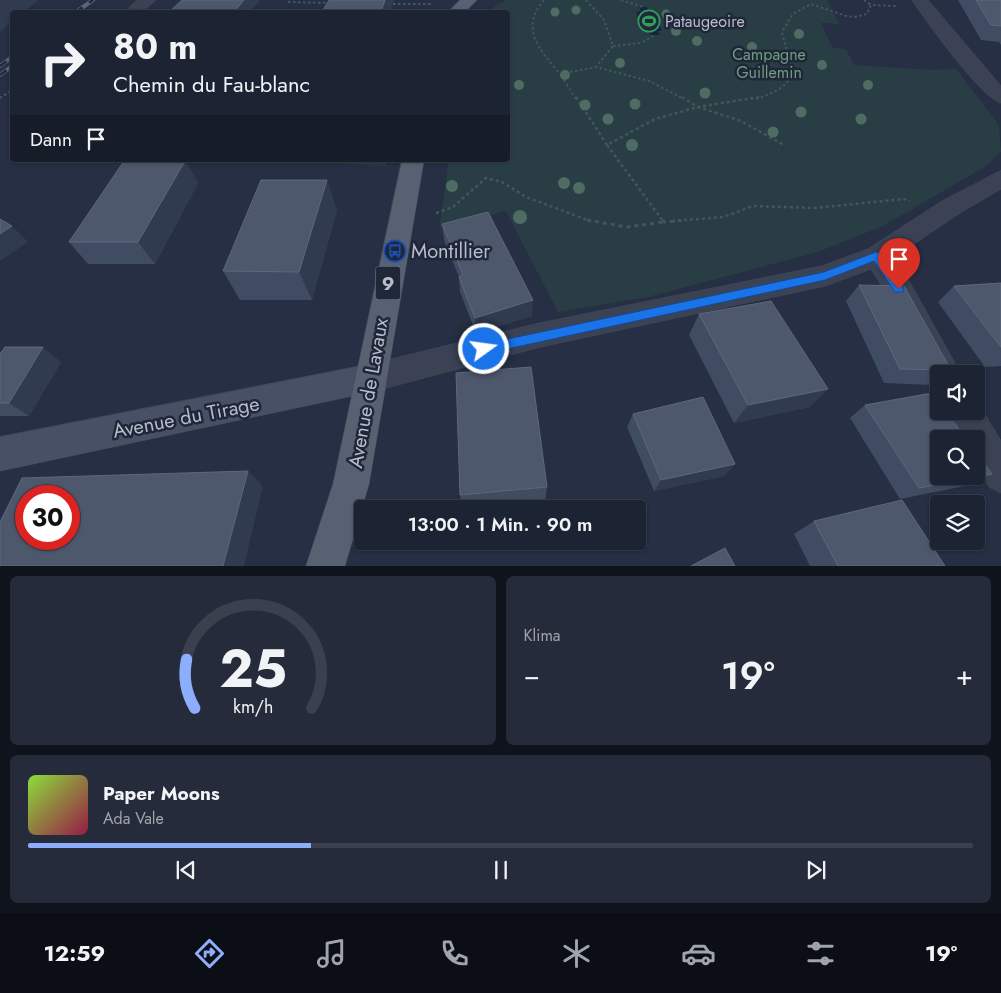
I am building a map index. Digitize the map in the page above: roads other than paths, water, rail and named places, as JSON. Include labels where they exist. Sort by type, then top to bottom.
[{"type":"main road","points":[[458,10],[469,0]]},
{"type":"main road","name":"Avenue de Lavaux","points":[[325,566],[351,484],[413,162]]},
{"type":"street","points":[[920,0],[984,82],[1001,96]]},
{"type":"street","points":[[371,378],[484,349],[825,276],[876,256],[938,215],[1001,179]]},
{"type":"street","points":[[876,256],[899,289],[941,365]]},
{"type":"street","name":"Avenue du Tirage","points":[[0,454],[371,378]]},
{"type":"street","points":[[971,420],[1001,476]]},
{"type":"water","name":"Pataugeoire","points":[[639,7],[647,7],[649,12],[654,12],[662,31],[658,31],[660,35],[650,35],[648,31],[644,32],[636,12],[641,11]]},
{"type":"railway","points":[[79,10],[93,0]]},
{"type":"railway","points":[[0,66],[10,58]]},
{"type":"railway","points":[[0,75],[10,68]]},
{"type":"place","name":"Pataugeoire","points":[[649,21]]},
{"type":"place","name":"Montillier","points":[[395,251]]},
{"type":"park label","name":"Campagne Guillemin","points":[[769,63]]}]
